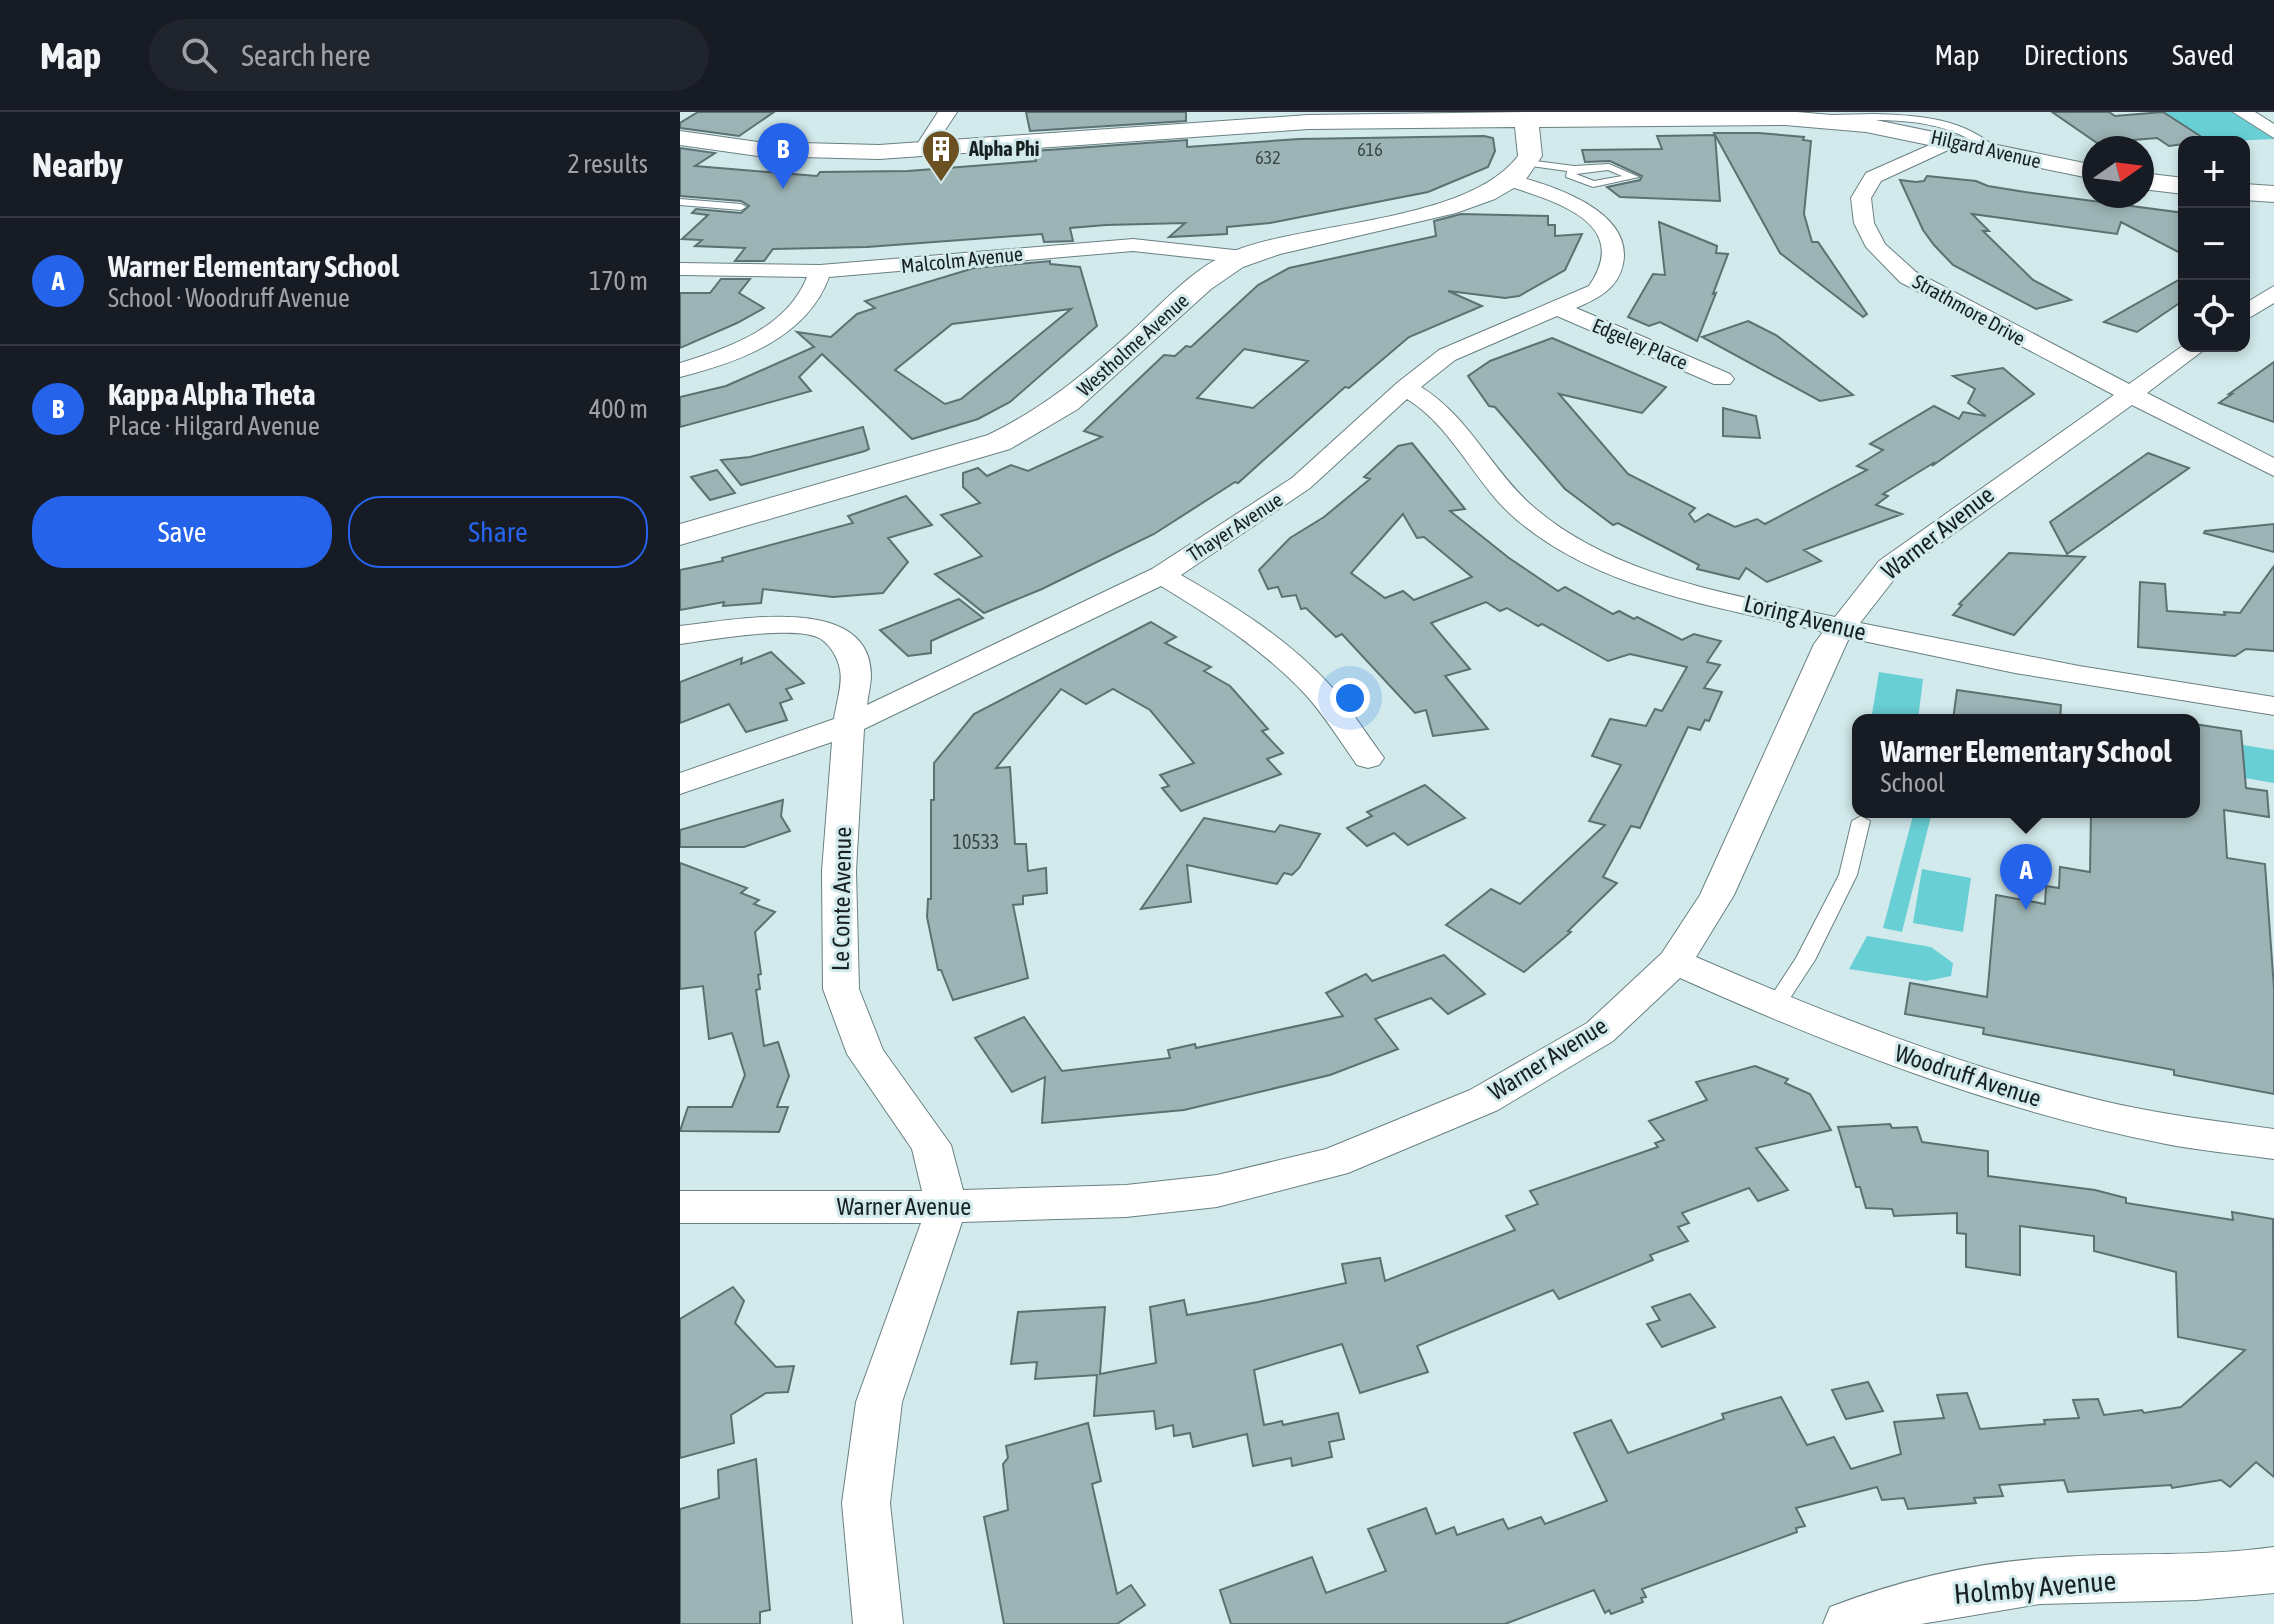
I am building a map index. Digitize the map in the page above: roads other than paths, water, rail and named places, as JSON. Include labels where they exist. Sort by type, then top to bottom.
[{"type":"street","points":[[2242,112],[2274,132]]},
{"type":"street","points":[[2262,112],[2274,119]]},
{"type":"street","points":[[1520,172],[1531,149],[1525,115]]},
{"type":"street","name":"Hilgard Avenue","points":[[683,140],[800,152],[960,147],[1270,123],[1525,115],[1814,119],[1952,141],[2082,169]]},
{"type":"street","points":[[923,149],[931,133],[945,117],[957,135],[960,147]]},
{"type":"street","name":"Strathmore Drive","points":[[1952,141],[1873,177],[1861,198],[1864,223],[1876,247],[1908,277],[2274,468]]},
{"type":"street","name":"Westholme Avenue","points":[[680,535],[999,442],[1027,430],[1071,402],[1189,294],[1243,257],[1309,238],[1456,206],[1520,172]]},
{"type":"street","name":"Thayer Avenue","points":[[680,784],[849,724],[896,704],[1162,575],[1301,483],[1405,388],[1447,355],[1597,291],[1612,274],[1617,256],[1613,237],[1600,221],[1520,172]]},
{"type":"street","points":[[2154,182],[2178,185]]},
{"type":"street","points":[[2250,192],[2274,194]]},
{"type":"street","name":"Malcolm Avenue","points":[[680,269],[820,271],[1133,245],[1243,257]]},
{"type":"street","points":[[680,370],[736,350],[799,312],[810,296],[820,271]]},
{"type":"street","points":[[2250,310],[2274,293]]},
{"type":"street","name":"Edgeley Place","points":[[1559,309],[1722,379]]},
{"type":"street","name":"Warner Avenue","points":[[680,1207],[947,1207],[1126,1201],[1217,1191],[1334,1162],[1484,1100],[1600,1032],[1675,962],[1717,895],[1829,644],[1889,567],[2189,352]]},
{"type":"street","name":"Loring Avenue","points":[[1405,388],[1420,396],[1440,415],[1510,499],[1550,533],[1595,559],[1646,578],[2004,664],[2274,706]]},
{"type":"street","points":[[1162,575],[1219,608],[1272,646],[1318,690],[1368,758]]},
{"type":"street","name":"Le Conte Avenue","points":[[680,635],[770,625],[806,625],[830,632],[848,649],[856,672],[849,724],[839,871],[841,989],[866,1054],[931,1145],[947,1207]]},
{"type":"street","name":"Woodruff Avenue","points":[[1675,962],[1889,1051],[2055,1104],[2166,1129],[2274,1144]]},
{"type":"street","points":[[878,1624],[866,1503],[879,1402],[947,1207]]},
{"type":"street","name":"Holmby Avenue","points":[[1848,1624],[1945,1595],[2062,1579],[2206,1578],[2274,1570]]},
{"type":"lane","points":[[1814,119],[1897,117],[1935,120],[1968,129],[1985,140],[1994,151]]},
{"type":"lane","points":[[1520,172],[1609,167],[1634,177],[1593,184],[1570,175],[1574,169]]},
{"type":"lane","points":[[680,202],[741,207]]},
{"type":"lane","points":[[1776,1004],[1805,960],[1848,875],[1861,821]]},
{"type":"place","name":"Alpha Phi","points":[[941,183]]},
{"type":"place","name":"Kappa Alpha Theta","points":[[783,189]]},
{"type":"place","name":"Warner Elementary School","points":[[2026,910]]}]
